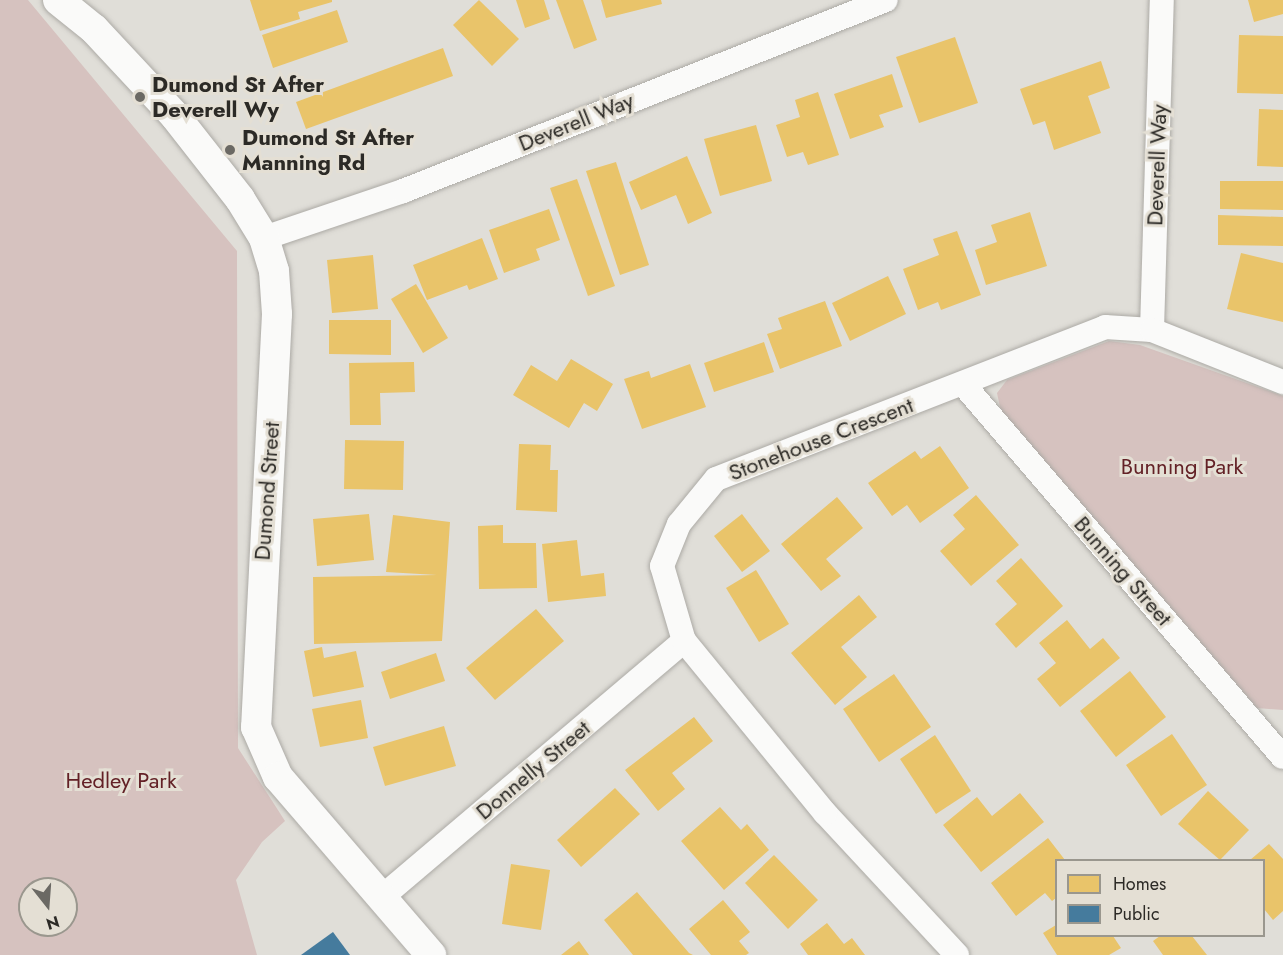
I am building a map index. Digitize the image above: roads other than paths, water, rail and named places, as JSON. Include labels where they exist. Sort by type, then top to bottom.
[{"type":"street","name":"Dumond Street","points":[[58,0],[94,29],[174,116],[240,199],[264,238],[274,271],[277,314],[256,727],[278,777],[431,955]]},
{"type":"street","name":"Dumond Street","points":[[78,0],[94,29]]},
{"type":"street","name":"Deverell Way","points":[[264,238],[403,191],[886,0]]},
{"type":"street","name":"Deverell Way","points":[[1152,330],[1162,0]]},
{"type":"street","name":"Stonehouse Crescent","points":[[957,955],[825,813],[684,641],[662,566],[679,525],[716,479],[1105,327],[1152,330],[1283,382]]},
{"type":"street","name":"Bunning Street","points":[[963,384],[1283,757]]},
{"type":"street","name":"Donnelly Street","points":[[382,897],[684,641]]},
{"type":"place","name":"Dumond St After Deverell Wy","points":[[140,97]]},
{"type":"place","name":"Dumond St After Manning Rd","points":[[230,150]]},
{"type":"park label","name":"Bunning Park","points":[[1182,467]]},
{"type":"park label","name":"Hedley Park","points":[[121,781]]}]
